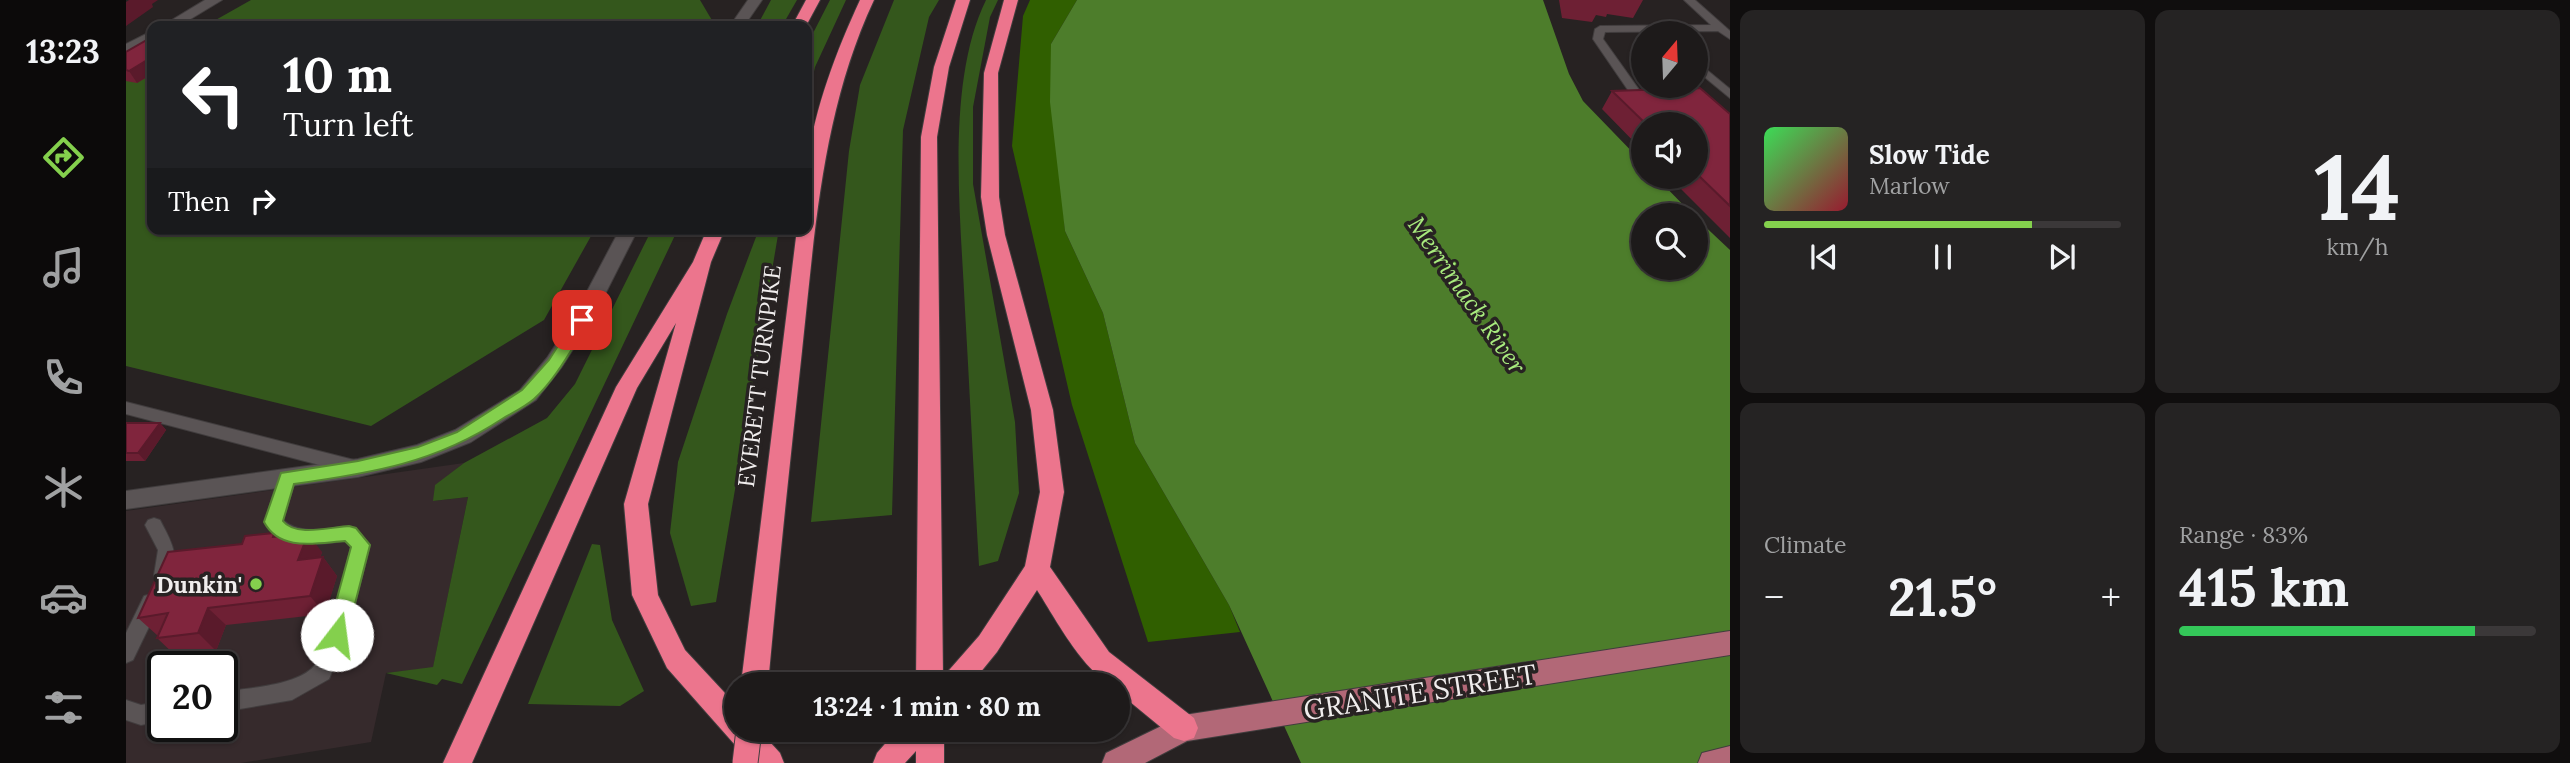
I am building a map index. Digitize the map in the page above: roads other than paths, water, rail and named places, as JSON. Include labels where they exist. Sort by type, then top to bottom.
[{"type":"highway","points":[[802,21],[813,0]]},
{"type":"highway","name":"EVERETT TURNPIKE","points":[[812,194],[830,92],[855,23],[867,0]]},
{"type":"highway","points":[[930,672],[929,137],[936,85],[948,37],[963,0]]},
{"type":"highway","points":[[964,672],[988,644],[1037,569],[1052,492],[1044,424],[996,235],[990,197],[991,73],[1011,0]]},
{"type":"highway","points":[[713,235],[702,262],[636,504],[645,595],[676,659],[724,712]]},
{"type":"highway","name":"EVERETT TURNPIKE","points":[[755,672],[807,235]]},
{"type":"highway","points":[[457,763],[627,387],[702,262]]},
{"type":"highway","points":[[1037,569],[1100,661],[1184,729]]},
{"type":"highway","points":[[745,763],[748,742]]},
{"type":"highway","points":[[751,742],[770,763]]},
{"type":"highway","points":[[887,763],[905,742]]},
{"type":"highway","points":[[930,742],[930,763]]},
{"type":"main road","name":"GRANITE STREET","points":[[1116,763],[1184,729],[1730,643]]},
{"type":"main road","points":[[1712,763],[1730,760]]},
{"type":"street","points":[[178,21],[215,0]]},
{"type":"street","points":[[740,21],[755,0]]},
{"type":"street","points":[[126,50],[147,39]]},
{"type":"street","points":[[126,500],[358,468],[421,453],[463,436],[528,395],[554,363],[582,320],[626,235]]},
{"type":"lane","points":[[1689,0],[1725,32]]},
{"type":"lane","points":[[1631,30],[1600,30],[1598,39],[1631,87]]},
{"type":"lane","points":[[1708,75],[1730,95]]},
{"type":"lane","points":[[126,408],[358,468]]},
{"type":"lane","points":[[238,699],[292,690],[322,672],[337,635],[361,545],[349,533],[296,537],[280,531],[274,522],[287,478]]},
{"type":"lane","points":[[126,654],[162,577],[167,550],[154,525]]},
{"type":"lane","points":[[126,710],[141,715],[147,714]]},
{"type":"water","name":"Merrimack River","points":[[1077,0],[1543,0],[1569,74],[1583,101],[1631,151],[1631,189],[1668,189],[1681,203],[1631,203],[1631,280],[1708,280],[1708,229],[1730,250],[1730,763],[1301,763],[1229,605],[1135,443],[1103,313],[1065,231],[1050,102],[1051,44]]},
{"type":"place","name":"Dunkin'","points":[[256,584]]}]
